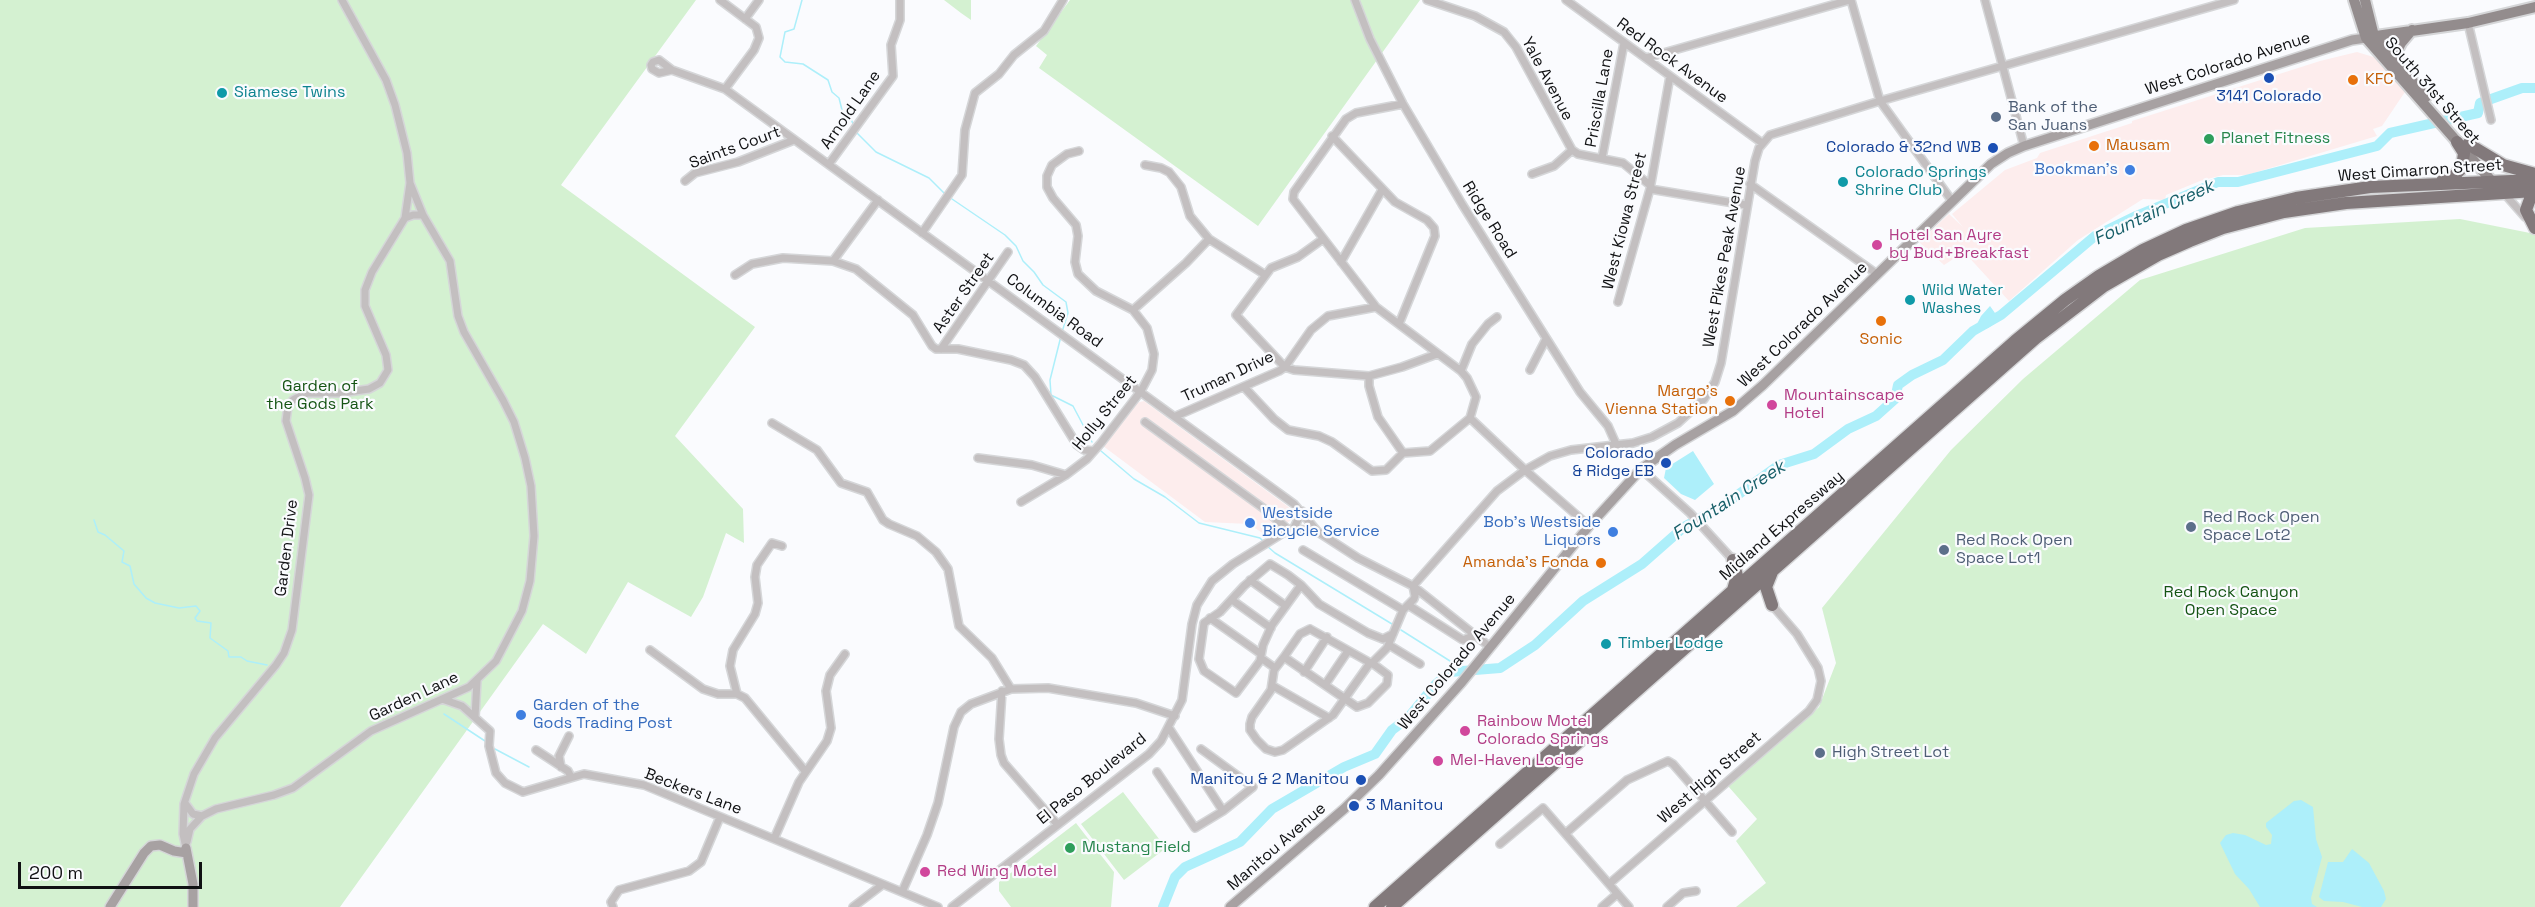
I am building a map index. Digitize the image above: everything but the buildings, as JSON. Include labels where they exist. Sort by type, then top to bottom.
[{"type":"highway","points":[[2457,137],[2503,165],[2535,174]]},
{"type":"highway","points":[[2395,188],[2450,180],[2463,165],[2463,153],[2457,137]]},
{"type":"highway","name":"West Cimarron Street","points":[[2240,218],[2325,205],[2535,180]]},
{"type":"highway","name":"West Cimarron Street","points":[[2240,218],[2315,195],[2370,187],[2498,186],[2535,191]]},
{"type":"highway","points":[[2535,195],[2528,203],[2526,210],[2535,228]]},
{"type":"highway","name":"Midland Expressway","points":[[1375,907],[1734,598],[1753,588],[1768,568],[2015,341],[2065,300],[2099,276],[2157,243],[2240,218]]},
{"type":"highway","points":[[1733,560],[1750,575]]},
{"type":"highway","points":[[1733,560],[1737,576],[1734,598]]},
{"type":"highway","points":[[1768,568],[1766,587],[1772,605]]},
{"type":"highway","name":"Midland Expressway","points":[[1392,907],[1734,598],[1750,575],[1768,568]]},
{"type":"highway","points":[[1753,588],[1764,601],[1772,605]]},
{"type":"main road","name":"South 31st Street","points":[[2354,0],[2370,37],[2498,186]]},
{"type":"main road","points":[[2365,0],[2370,37]]},
{"type":"main road","name":"West Colorado Avenue","points":[[1344,809],[1379,775],[1462,682],[1589,526],[1641,469],[1660,454],[1724,417],[1744,402],[1991,164],[2024,146],[2352,40],[2468,23],[2535,7]]},
{"type":"main road","points":[[2399,65],[2399,48],[2412,30]]},
{"type":"main road","name":"South 31st Street","points":[[2370,37],[2399,65],[2435,112]]},
{"type":"main road","name":"Manitou Avenue","points":[[1230,907],[1344,809]]},
{"type":"main road","points":[[110,907],[144,853],[152,846],[160,845],[174,851],[187,850]]},
{"type":"main road","name":"Garden Drive","points":[[187,850],[193,884],[193,907]]},
{"type":"street","name":"Garden Drive","points":[[187,850],[183,834],[184,801],[195,774],[215,738],[284,653],[292,630],[309,495],[288,429],[286,414],[293,400],[299,396],[307,393],[341,393],[369,389],[385,378],[388,370],[387,358],[365,306],[365,290],[372,272],[405,218],[410,183],[407,153],[386,80],[342,0]]},
{"type":"street","points":[[720,0],[756,27],[759,38],[754,50],[725,89]]},
{"type":"street","points":[[745,19],[759,0]]},
{"type":"street","name":"Arnold Lane","points":[[829,164],[891,80],[893,71],[891,45],[900,20],[900,0]]},
{"type":"street","points":[[922,233],[962,175],[964,130],[975,93],[999,74],[1014,55],[1044,31],[1063,0]]},
{"type":"street","name":"Ridge Road","points":[[1355,0],[1370,39],[1403,104],[1546,339],[1580,392],[1608,426],[1616,444]]},
{"type":"street","name":"Yale Avenue","points":[[1427,0],[1475,16],[1504,32],[1516,47],[1572,150]]},
{"type":"street","name":"Red Rock Avenue","points":[[1566,0],[1762,143]]},
{"type":"street","points":[[1646,58],[1850,0],[1880,101],[1952,201]]},
{"type":"street","points":[[1985,0],[2024,146]]},
{"type":"street","points":[[1762,143],[1770,135],[1780,131],[2234,0]]},
{"type":"street","points":[[2468,23],[2491,120]]},
{"type":"street","name":"Priscilla Lane","points":[[1602,158],[1624,43]]},
{"type":"street","name":"Columbia Road","points":[[672,70],[725,89],[1176,416],[1302,511],[1318,532],[1358,558],[1413,586],[1490,647]]},
{"type":"street","name":"West Kiowa Street","points":[[1618,302],[1650,188],[1670,76]]},
{"type":"street","points":[[1244,387],[1288,430],[1319,436],[1332,442],[1372,471],[1386,470],[1403,453],[1430,451],[1470,418],[1476,397],[1461,371],[1376,308],[1293,196],[1332,136],[1346,119],[1356,113],[1403,104]]},
{"type":"street","points":[[1332,136],[1382,190],[1404,208],[1432,223],[1435,236],[1399,324]]},
{"type":"street","name":"Saints Court","points":[[685,181],[695,173],[738,162],[794,140]]},
{"type":"street","name":"West Pikes Peak Avenue","points":[[1413,586],[1497,491],[1524,470],[1560,453],[1584,447],[1633,443],[1662,433],[1697,408],[1711,390],[1721,363],[1746,205],[1756,154],[1762,143]]},
{"type":"street","points":[[1532,174],[1554,166],[1572,150],[1578,154],[1623,163],[1650,188],[1746,205]]},
{"type":"street","points":[[1079,151],[1066,154],[1052,165],[1047,176],[1047,187],[1053,198],[1076,225],[1078,236],[1075,262],[1078,274],[1096,291],[1133,310],[1186,263],[1209,239]]},
{"type":"street","points":[[1144,165],[1161,168],[1175,179],[1184,195],[1190,216],[1209,239],[1264,274]]},
{"type":"street","name":"Garden Lane","points":[[202,816],[216,809],[293,788],[371,731],[462,691],[477,681],[496,661],[507,642],[528,592],[534,536],[531,486],[525,458],[513,422],[464,332],[458,316],[450,261],[440,240],[423,215],[410,183]]},
{"type":"street","points":[[1750,184],[1877,274]]},
{"type":"street","name":"South 31st Street","points":[[2498,186],[2535,228]]},
{"type":"street","points":[[1341,262],[1382,190]]},
{"type":"street","points":[[833,261],[878,200]]},
{"type":"street","points":[[405,218],[423,215]]},
{"type":"street","points":[[1323,239],[1298,257],[1278,264],[1264,274],[1236,315],[1285,367],[1369,376],[1437,354]]},
{"type":"street","name":"Aster Street","points":[[941,349],[1008,252]]},
{"type":"street","points":[[735,275],[752,264],[768,259],[792,257],[833,261],[856,269],[909,312],[932,346],[941,349],[958,349],[1024,365],[1035,377],[1077,445],[1084,450],[1094,451]]},
{"type":"street","name":"Truman Drive","points":[[1176,416],[1285,367],[1311,330],[1322,319],[1338,313],[1376,308]]},
{"type":"street","name":"Holly Street","points":[[1021,502],[1066,475],[1094,451],[1141,391],[1152,370],[1154,354],[1147,328],[1133,310]]},
{"type":"street","points":[[1461,371],[1472,344],[1497,317]]},
{"type":"street","points":[[1530,370],[1546,339]]},
{"type":"street","points":[[1369,376],[1369,386],[1378,417],[1403,453]]},
{"type":"street","points":[[1470,418],[1524,470],[1589,526]]},
{"type":"street","points":[[772,423],[817,450],[841,483],[867,492],[883,520],[917,536],[936,552],[948,569],[959,626],[992,658],[1011,689]]},
{"type":"street","points":[[1145,423],[1291,530],[1318,532]]},
{"type":"street","points":[[978,458],[1020,463],[1066,475]]},
{"type":"street","points":[[1641,469],[1690,513],[1733,560]]},
{"type":"street","points":[[1291,530],[1302,511]]},
{"type":"street","name":"El Paso Boulevard","points":[[952,907],[1149,754],[1169,728],[1184,692],[1192,624],[1202,596],[1217,576],[1265,543],[1291,530]]},
{"type":"street","points":[[737,694],[730,666],[733,650],[755,614],[758,603],[755,577],[757,565],[772,543],[782,546]]},
{"type":"street","points":[[1303,550],[1410,602],[1463,640],[1477,637]]},
{"type":"street","points":[[1301,585],[1270,628],[1261,656],[1236,693],[1206,673],[1199,659],[1203,625],[1220,612],[1267,566],[1274,565],[1301,585],[1319,604],[1368,633],[1383,639],[1393,634]]},
{"type":"street","points":[[1251,580],[1286,606]]},
{"type":"street","points":[[1284,657],[1304,672],[1324,685],[1344,699],[1354,706],[1362,706],[1387,684],[1387,674],[1371,663],[1327,637],[1310,629],[1304,631],[1275,668],[1273,686],[1252,717],[1250,726],[1257,740],[1269,751],[1275,752],[1283,750],[1338,710],[1344,699],[1371,663],[1382,656],[1389,645],[1410,602],[1413,586]]},
{"type":"street","points":[[1232,600],[1270,628]]},
{"type":"street","name":"West High Street","points":[[1609,884],[1809,711],[1817,700],[1821,687],[1821,674],[1812,655],[1772,605]]},
{"type":"street","points":[[1210,618],[1275,668]]},
{"type":"street","points":[[1304,672],[1327,637]]},
{"type":"street","points":[[1389,645],[1420,664]]},
{"type":"street","points":[[650,650],[703,689],[718,694],[737,694],[745,698],[804,771]]},
{"type":"street","points":[[1324,685],[1348,651]]},
{"type":"street","points":[[774,839],[804,771],[827,741],[831,728],[826,691],[830,675],[845,654]]},
{"type":"street","points":[[475,717],[477,681]]},
{"type":"street","points":[[1273,686],[1329,718]]},
{"type":"street","points":[[902,892],[938,804],[954,727],[958,717],[970,704],[1011,689],[1047,688],[1136,703],[1174,716]]},
{"type":"street","points":[[1002,691],[999,739],[1001,755],[1004,762],[1057,824]]},
{"type":"street","name":"Beckers Lane","points":[[442,699],[457,704],[490,730],[489,746],[493,768],[500,778],[523,792],[584,774],[644,785],[938,907]]},
{"type":"street","points":[[1169,728],[1223,811]]},
{"type":"street","points":[[561,766],[559,756],[569,736]]},
{"type":"street","points":[[1157,772],[1195,828],[1223,811],[1253,787],[1201,749]]},
{"type":"street","points":[[536,750],[568,771],[571,777]]},
{"type":"street","points":[[1566,833],[1627,780],[1665,762],[1673,764],[1732,832]]},
{"type":"street","points":[[184,801],[192,814],[202,816],[188,833],[187,850]]},
{"type":"street","points":[[1500,844],[1543,808],[1629,907]]},
{"type":"street","points":[[613,907],[612,902],[619,890],[689,871],[701,862],[720,817]]},
{"type":"street","points":[[853,907],[882,885]]},
{"type":"street","points":[[1667,907],[1683,893],[1696,891]]},
{"type":"street","points":[[1602,907],[1617,894]]},
{"type":"shaded area","points":[[2357,52],[2380,59],[2407,89],[2382,126],[2373,129],[2377,136],[2247,175],[2223,175],[2200,181],[2166,195],[2165,200],[2143,199],[2078,240],[2009,301],[1964,252],[1944,265],[1919,242],[1949,214],[1963,227],[1952,214],[2005,170],[2037,158],[2040,153],[2320,61]]},
{"type":"shaded area","points":[[1144,401],[1294,511],[1294,518],[1267,536],[1249,524],[1205,522],[1103,446],[1136,403]]},
{"type":"green space","name":"Garden of the Gods Park","points":[[0,0],[696,0],[561,185],[755,327],[675,436],[743,509],[744,543],[726,533],[703,597],[691,617],[628,582],[586,654],[543,624],[340,907],[0,907]]},
{"type":"green space","points":[[944,0],[971,0],[971,20],[961,13]]},
{"type":"green space","points":[[1070,0],[1420,0],[1258,226],[1039,68],[1047,55],[1036,46]]},
{"type":"green space","name":"Red Rock Canyon Open Space","points":[[2460,219],[2535,234],[2535,907],[1736,907],[1766,883],[1736,841],[1757,819],[1728,786],[1819,707],[1836,663],[1822,608],[1951,450],[2023,379],[2140,280],[2305,228]]},
{"type":"green space","points":[[1123,792],[1166,848],[1124,880],[1081,824]]},
{"type":"green space","name":"Mustang Field","points":[[1076,823],[1114,872],[1111,907],[1011,907],[999,891],[999,882]]},
{"type":"water","points":[[1990,306],[2000,320],[1978,331],[1975,328],[1981,316]]},
{"type":"water","points":[[1693,451],[1714,484],[1695,500],[1681,494],[1664,478],[1666,468]]},
{"type":"water","points":[[2301,800],[2313,807],[2316,839],[2322,857],[2311,898],[2312,904],[2317,907],[2260,907],[2249,889],[2235,874],[2220,843],[2226,835],[2233,833],[2245,835],[2266,845],[2271,844],[2272,835],[2266,823],[2294,801]]},
{"type":"water","points":[[2352,849],[2369,863],[2384,891],[2386,899],[2381,907],[2362,907],[2343,902],[2324,901],[2319,897],[2328,862],[2343,862]]},
{"type":"waterway","points":[[802,0],[794,29],[785,32],[780,57],[785,62],[803,64],[828,80],[832,92],[839,98],[843,114],[850,117],[854,126]]},
{"type":"waterway","name":"Fountain Creek","points":[[1163,907],[1175,877],[1185,867],[1240,842],[1272,809],[1344,767],[1375,754],[1392,730],[1408,718],[1436,684],[1450,672],[1500,668],[1535,645],[1583,601],[1642,564],[1684,527],[1721,507],[1779,465],[1814,454],[1848,429],[1876,416],[1895,399],[1898,385],[1912,375],[1943,360],[1973,331],[2001,315],[2095,236],[2136,216],[2218,182],[2238,182],[2377,146],[2390,133],[2478,113],[2480,103],[2522,88],[2535,88]]},
{"type":"waterway","points":[[856,132],[876,152],[929,178],[945,194]]},
{"type":"waterway","points":[[952,199],[1005,235],[1016,246],[1023,261],[1043,285],[1066,302],[1068,313],[1062,332]]},
{"type":"waterway","points":[[1061,336],[1050,380],[1051,395],[1073,406],[1092,442]]},
{"type":"waterway","points":[[1101,451],[1134,479],[1165,497],[1199,523],[1260,538],[1264,542]]},
{"type":"waterway","points":[[94,520],[98,532],[124,551],[122,562],[130,566],[134,584],[146,598],[155,603],[179,608],[196,606],[200,611],[195,618],[197,621],[211,623],[210,638],[228,651],[229,657],[241,657],[247,661],[267,665]]},
{"type":"waterway","points":[[1267,546],[1392,624]]},
{"type":"waterway","points":[[1401,630],[1450,661],[1453,672]]},
{"type":"waterway","points":[[444,714],[485,741]]},
{"type":"waterway","points":[[495,749],[529,767]]},
{"type":"place","name":"3141 Colorado","points":[[2269,78]]},
{"type":"place","name":"KFC","points":[[2353,80]]},
{"type":"place","name":"Siamese Twins","points":[[222,93]]},
{"type":"place","name":"Bank of the San Juans","points":[[1996,117]]},
{"type":"place","name":"Planet Fitness","points":[[2209,139]]},
{"type":"place","name":"Mausam","points":[[2094,146]]},
{"type":"place","name":"Colorado & 32nd WB","points":[[1993,148]]},
{"type":"place","name":"Bookman's","points":[[2130,170]]},
{"type":"place","name":"Colorado Springs Shrine Club","points":[[1843,182]]},
{"type":"place","name":"Hotel San Ayre by Bud+Breakfast","points":[[1877,245]]},
{"type":"place","name":"Wild Water Washes","points":[[1910,300]]},
{"type":"place","name":"Sonic","points":[[1881,321]]},
{"type":"place","name":"Margo's Vienna Station","points":[[1730,401]]},
{"type":"place","name":"Mountainscape Hotel","points":[[1772,405]]},
{"type":"place","name":"Colorado & Ridge EB","points":[[1666,463]]},
{"type":"place","name":"Westside Bicycle Service","points":[[1250,523]]},
{"type":"place","name":"Red Rock Open Space Lot2","points":[[2191,527]]},
{"type":"place","name":"Bob's Westside Liquors","points":[[1613,532]]},
{"type":"place","name":"Red Rock Open Space Lot1","points":[[1944,550]]},
{"type":"place","name":"Amanda's Fonda","points":[[1601,563]]},
{"type":"place","name":"Timber Lodge","points":[[1606,644]]},
{"type":"place","name":"Garden of the Gods Trading Post","points":[[521,715]]},
{"type":"place","name":"Rainbow Motel Colorado Springs","points":[[1465,731]]},
{"type":"place","name":"High Street Lot","points":[[1820,753]]},
{"type":"place","name":"Mel-Haven Lodge","points":[[1438,761]]},
{"type":"place","name":"Manitou & 2 Manitou","points":[[1361,780]]},
{"type":"place","name":"3 Manitou","points":[[1354,806]]},
{"type":"place","name":"Mustang Field","points":[[1070,848]]},
{"type":"place","name":"Red Wing Motel","points":[[925,872]]}]
